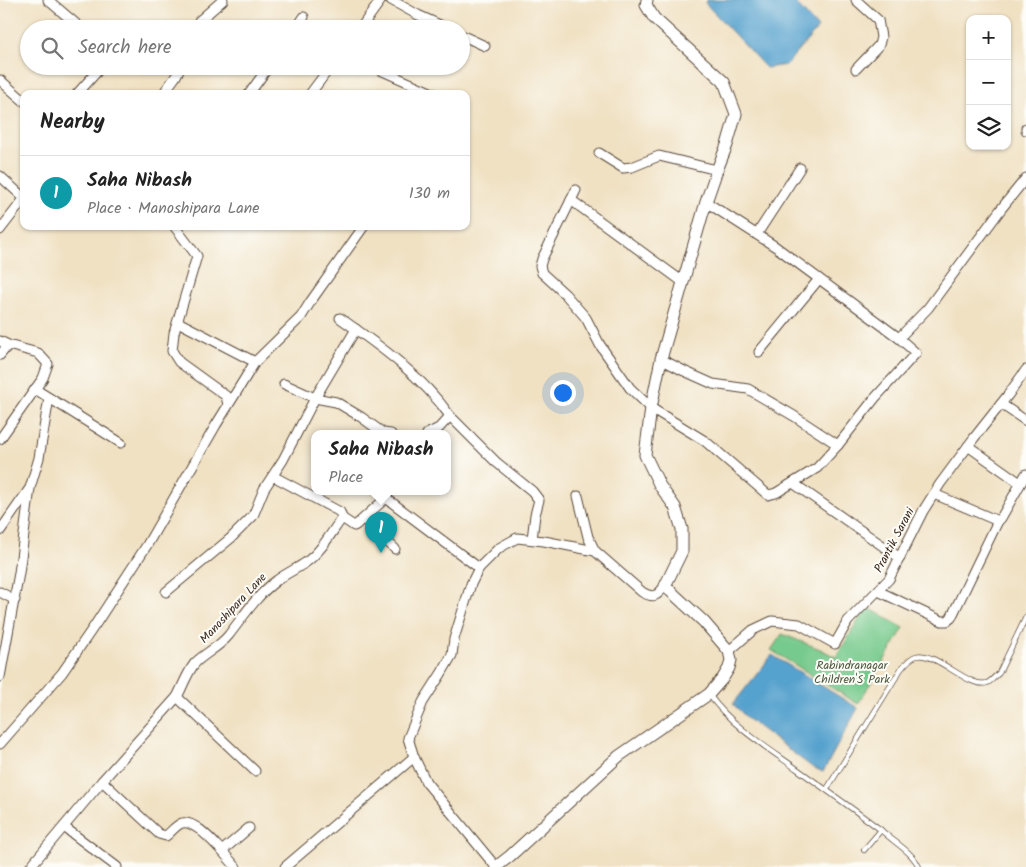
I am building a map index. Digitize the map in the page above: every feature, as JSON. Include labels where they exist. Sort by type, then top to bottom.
[{"type":"street","points":[[48,0],[71,20]]},
{"type":"street","points":[[200,20],[223,0]]},
{"type":"street","points":[[367,20],[381,0]]},
{"type":"street","points":[[391,0],[431,20]]},
{"type":"street","points":[[578,496],[588,538],[595,551],[642,592],[649,596],[655,596],[659,593],[665,586],[682,551],[682,529],[675,507],[660,486],[645,455],[651,408],[661,359],[706,202],[736,114],[724,82],[654,18],[646,5],[647,0]]},
{"type":"street","points":[[856,0],[878,20],[881,36],[879,45],[856,69]]},
{"type":"street","points":[[470,39],[485,46]]},
{"type":"street","points":[[81,90],[94,75]]},
{"type":"street","points":[[166,90],[176,75]]},
{"type":"street","points":[[251,90],[262,75]]},
{"type":"street","points":[[313,90],[324,75]]},
{"type":"street","points":[[392,75],[426,90]]},
{"type":"street","points":[[0,80],[20,98]]},
{"type":"street","points":[[599,153],[623,168],[632,167],[659,156],[717,170]]},
{"type":"street","points":[[757,234],[800,168]]},
{"type":"street","points":[[0,176],[20,195]]},
{"type":"street","points":[[899,338],[928,308],[1001,208],[1026,178]]},
{"type":"street","points":[[576,190],[542,259],[540,266],[542,273],[565,294],[586,318],[600,345],[630,388],[651,408],[705,441],[768,495],[776,494],[817,468],[875,398],[916,353],[899,338],[757,234],[706,202]]},
{"type":"street","points":[[570,200],[683,282]]},
{"type":"street","points":[[0,230],[20,204]]},
{"type":"street","points":[[177,230],[197,256],[174,333],[172,351],[179,362],[226,396],[228,405]]},
{"type":"street","points":[[0,744],[62,673],[96,625],[147,545],[255,362],[301,317],[361,230]]},
{"type":"street","points":[[759,352],[819,279]]},
{"type":"street","points":[[340,318],[388,353],[417,378],[439,400],[450,416],[496,462],[532,491],[539,500],[532,539]]},
{"type":"street","points":[[178,322],[255,362]]},
{"type":"street","points":[[166,592],[253,516],[264,489],[283,460],[315,398],[356,329]]},
{"type":"street","points":[[0,355],[4,343],[38,354],[48,364],[43,378],[0,439]]},
{"type":"street","points":[[661,359],[713,384],[748,390],[794,416],[838,445]]},
{"type":"street","name":"Prantik Sarani","points":[[729,651],[753,630],[772,621],[799,624],[835,644],[848,622],[889,579],[923,511],[934,494],[1026,370]]},
{"type":"street","points":[[284,384],[315,398],[336,402],[380,430]]},
{"type":"street","points":[[34,389],[121,443]]},
{"type":"street","points":[[0,677],[15,600],[30,488],[40,458],[49,398]]},
{"type":"street","points":[[1001,404],[1026,421]]},
{"type":"street","points":[[435,430],[450,416]]},
{"type":"street","points":[[968,446],[1020,483]]},
{"type":"street","points":[[878,591],[942,621],[947,621],[951,618],[998,521],[1026,474]]},
{"type":"street","points":[[273,476],[340,512],[342,518],[354,526],[386,498],[479,568]]},
{"type":"street","points":[[793,483],[900,558]]},
{"type":"street","points":[[0,530],[30,488]]},
{"type":"street","points":[[934,494],[998,521]]},
{"type":"street","name":"Manoshipara Lane","points":[[30,867],[102,781],[177,697],[195,664],[226,637],[260,596],[276,581],[306,562],[317,552],[342,518]]},
{"type":"street","points":[[364,519],[395,549]]},
{"type":"street","points":[[595,551],[517,538],[499,548],[479,568],[471,584],[454,639],[452,655],[423,702],[408,738],[414,757],[426,782],[496,867],[619,756],[709,694],[723,678],[731,660],[729,651],[704,622],[665,586]]},
{"type":"street","points":[[0,592],[15,600]]},
{"type":"street","points":[[177,697],[254,771]]},
{"type":"street","points":[[284,867],[414,757]]},
{"type":"street","points":[[102,781],[159,834],[166,836],[182,823],[187,823],[201,830],[222,850],[236,867]]},
{"type":"street","points":[[64,827],[116,867]]},
{"type":"street","points":[[222,850],[249,828]]},
{"type":"lane","points":[[827,789],[907,662],[915,656],[921,656],[932,659],[975,682],[986,683],[992,680],[999,672],[1026,617]]},
{"type":"lane","points":[[709,694],[715,703],[740,727],[881,830],[915,858],[919,867]]},
{"type":"lane","points":[[864,850],[881,830]]},
{"type":"green space","name":"Rabindranagar Children'S Park","points":[[867,607],[904,628],[858,704],[771,650],[782,634],[836,657]]},
{"type":"water","points":[[707,0],[793,0],[818,28],[786,65],[766,68],[705,3]]},
{"type":"water","points":[[772,655],[858,708],[823,772],[812,767],[749,720],[733,704]]},
{"type":"place","name":"Saha Nibash","points":[[381,553]]}]
